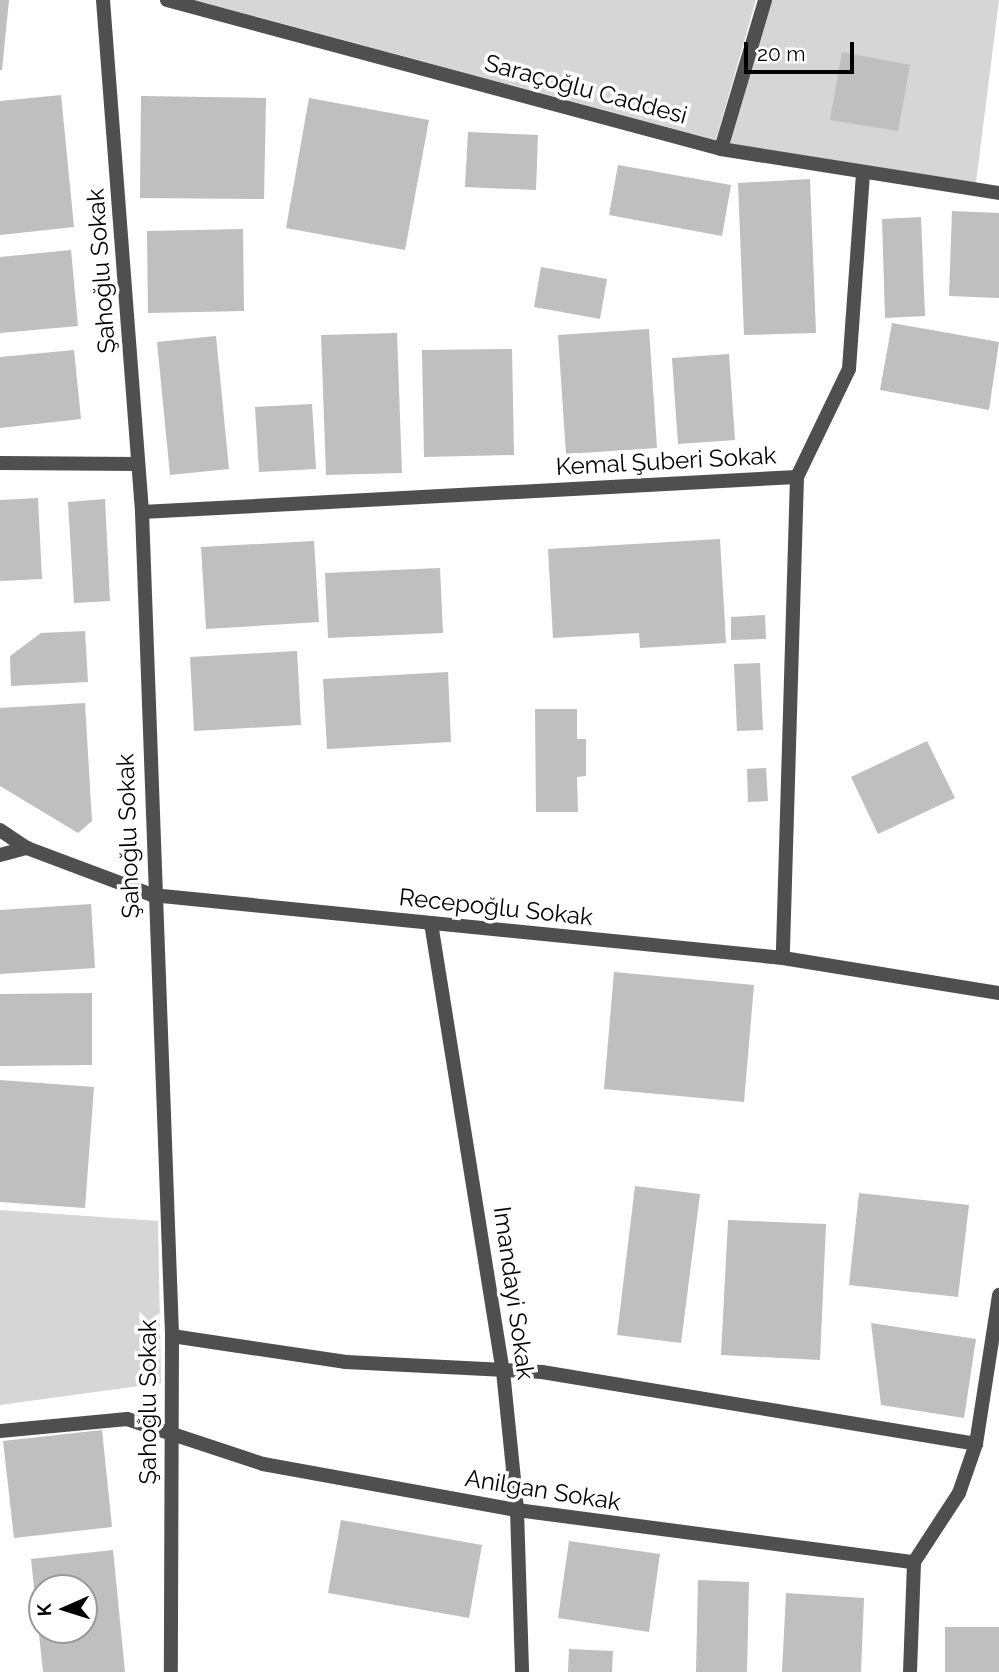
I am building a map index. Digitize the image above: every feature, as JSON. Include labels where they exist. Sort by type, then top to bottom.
[{"type":"street","name":"Şahoğlu Sokak","points":[[103,0],[142,512],[152,895],[172,1336],[171,1672]]},
{"type":"street","name":"Saraçoğlu Caddesi","points":[[167,0],[721,149],[863,175],[999,193]]},
{"type":"street","points":[[721,149],[765,0]]},
{"type":"street","points":[[797,477],[849,369],[863,175]]},
{"type":"street","points":[[0,463],[138,464]]},
{"type":"street","name":"Kemal Şuberi Sokak","points":[[142,512],[797,477],[783,958]]},
{"type":"street","name":"Recepoğlu Sokak","points":[[0,830],[27,849],[152,895],[783,958],[999,993]]},
{"type":"street","points":[[0,855],[27,849]]},
{"type":"street","name":"Imandayi Sokak","points":[[431,923],[503,1371],[517,1510],[522,1672]]},
{"type":"street","points":[[910,1672],[914,1562],[958,1493],[976,1444],[999,1295]]},
{"type":"street","points":[[172,1336],[346,1362],[503,1371],[775,1407],[976,1444]]},
{"type":"street","name":"Anilgan Sokak","points":[[0,1431],[127,1419],[263,1464],[517,1510],[914,1562]]},
{"type":"shaded area","points":[[195,0],[756,0],[716,140]]},
{"type":"shaded area","points":[[772,0],[999,0],[975,190],[730,144]]},
{"type":"shaded area","points":[[0,1210],[158,1221],[161,1383],[0,1405]]},
{"type":"building","points":[[0,0],[9,0],[2,70],[0,70]]},
{"type":"building","points":[[842,52],[910,65],[898,131],[830,120]]},
{"type":"building","points":[[61,95],[74,227],[0,235],[0,101]]},
{"type":"building","points":[[141,96],[266,98],[264,199],[140,198]]},
{"type":"building","points":[[309,98],[429,120],[405,250],[286,228]]},
{"type":"building","points":[[468,132],[538,135],[536,190],[465,187]]},
{"type":"building","points":[[618,165],[731,185],[722,236],[609,215]]},
{"type":"building","points":[[810,179],[816,333],[744,335],[738,183]]},
{"type":"building","points":[[952,211],[999,213],[999,298],[949,296]]},
{"type":"building","points":[[921,217],[925,316],[885,318],[882,219]]},
{"type":"building","points":[[243,229],[244,311],[148,313],[147,231]]},
{"type":"building","points":[[71,250],[78,326],[0,333],[0,257]]},
{"type":"building","points":[[541,267],[607,279],[600,319],[534,307]]},
{"type":"building","points":[[892,323],[999,342],[989,410],[880,390]]},
{"type":"building","points":[[649,329],[657,448],[566,454],[558,335]]},
{"type":"building","points":[[397,333],[402,473],[326,475],[321,335]]},
{"type":"building","points":[[216,336],[229,469],[170,475],[157,342]]},
{"type":"building","points":[[512,349],[514,455],[424,457],[422,350]]},
{"type":"building","points":[[74,350],[81,419],[0,428],[0,357]]},
{"type":"building","points":[[729,354],[735,440],[678,444],[672,358]]},
{"type":"building","points":[[312,404],[316,469],[259,472],[255,407]]},
{"type":"building","points":[[38,498],[42,579],[0,581],[0,500]]},
{"type":"building","points":[[105,499],[110,601],[74,603],[68,502]]},
{"type":"building","points":[[720,539],[726,643],[640,648],[639,633],[553,638],[548,549]]},
{"type":"building","points":[[314,541],[319,622],[206,629],[201,547]]},
{"type":"building","points":[[440,568],[443,633],[328,638],[325,573]]},
{"type":"building","points":[[765,615],[766,639],[731,640],[731,617]]},
{"type":"building","points":[[85,631],[88,682],[11,686],[10,656],[41,633]]},
{"type":"building","points":[[297,651],[301,725],[194,731],[190,657]]},
{"type":"building","points":[[760,663],[763,730],[737,731],[734,664]]},
{"type":"building","points":[[448,672],[451,742],[327,749],[323,679]]},
{"type":"building","points":[[85,703],[92,821],[78,833],[0,786],[0,708]]},
{"type":"building","points":[[535,709],[577,709],[577,739],[586,739],[586,776],[577,777],[578,812],[536,812]]},
{"type":"building","points":[[927,741],[955,798],[878,834],[851,777]]},
{"type":"building","points":[[766,768],[768,801],[748,802],[747,769]]},
{"type":"building","points":[[91,904],[95,968],[0,974],[0,910]]},
{"type":"building","points":[[614,972],[754,985],[744,1102],[604,1089]]},
{"type":"building","points":[[92,993],[92,1065],[0,1066],[0,994]]},
{"type":"building","points":[[0,1080],[94,1087],[85,1208],[0,1202]]},
{"type":"building","points":[[635,1186],[700,1194],[681,1343],[617,1335]]},
{"type":"building","points":[[859,1193],[969,1205],[958,1297],[849,1285]]},
{"type":"building","points":[[728,1220],[826,1224],[820,1360],[721,1355]]},
{"type":"building","points":[[871,1323],[976,1339],[964,1418],[881,1405]]},
{"type":"building","points":[[102,1430],[112,1527],[14,1538],[3,1441]]},
{"type":"building","points":[[341,1520],[482,1545],[469,1618],[328,1593]]},
{"type":"building","points":[[569,1541],[660,1554],[649,1632],[558,1618]]},
{"type":"building","points":[[113,1550],[125,1672],[43,1672],[40,1644],[98,1644],[98,1574],[33,1574],[31,1559]]},
{"type":"building","points":[[698,1580],[749,1582],[747,1672],[696,1672]]},
{"type":"building","points":[[786,1593],[864,1598],[861,1672],[782,1672]]},
{"type":"building","points":[[945,1627],[999,1627],[999,1672],[945,1672]]},
{"type":"building","points":[[569,1649],[613,1651],[612,1672],[568,1672]]}]
